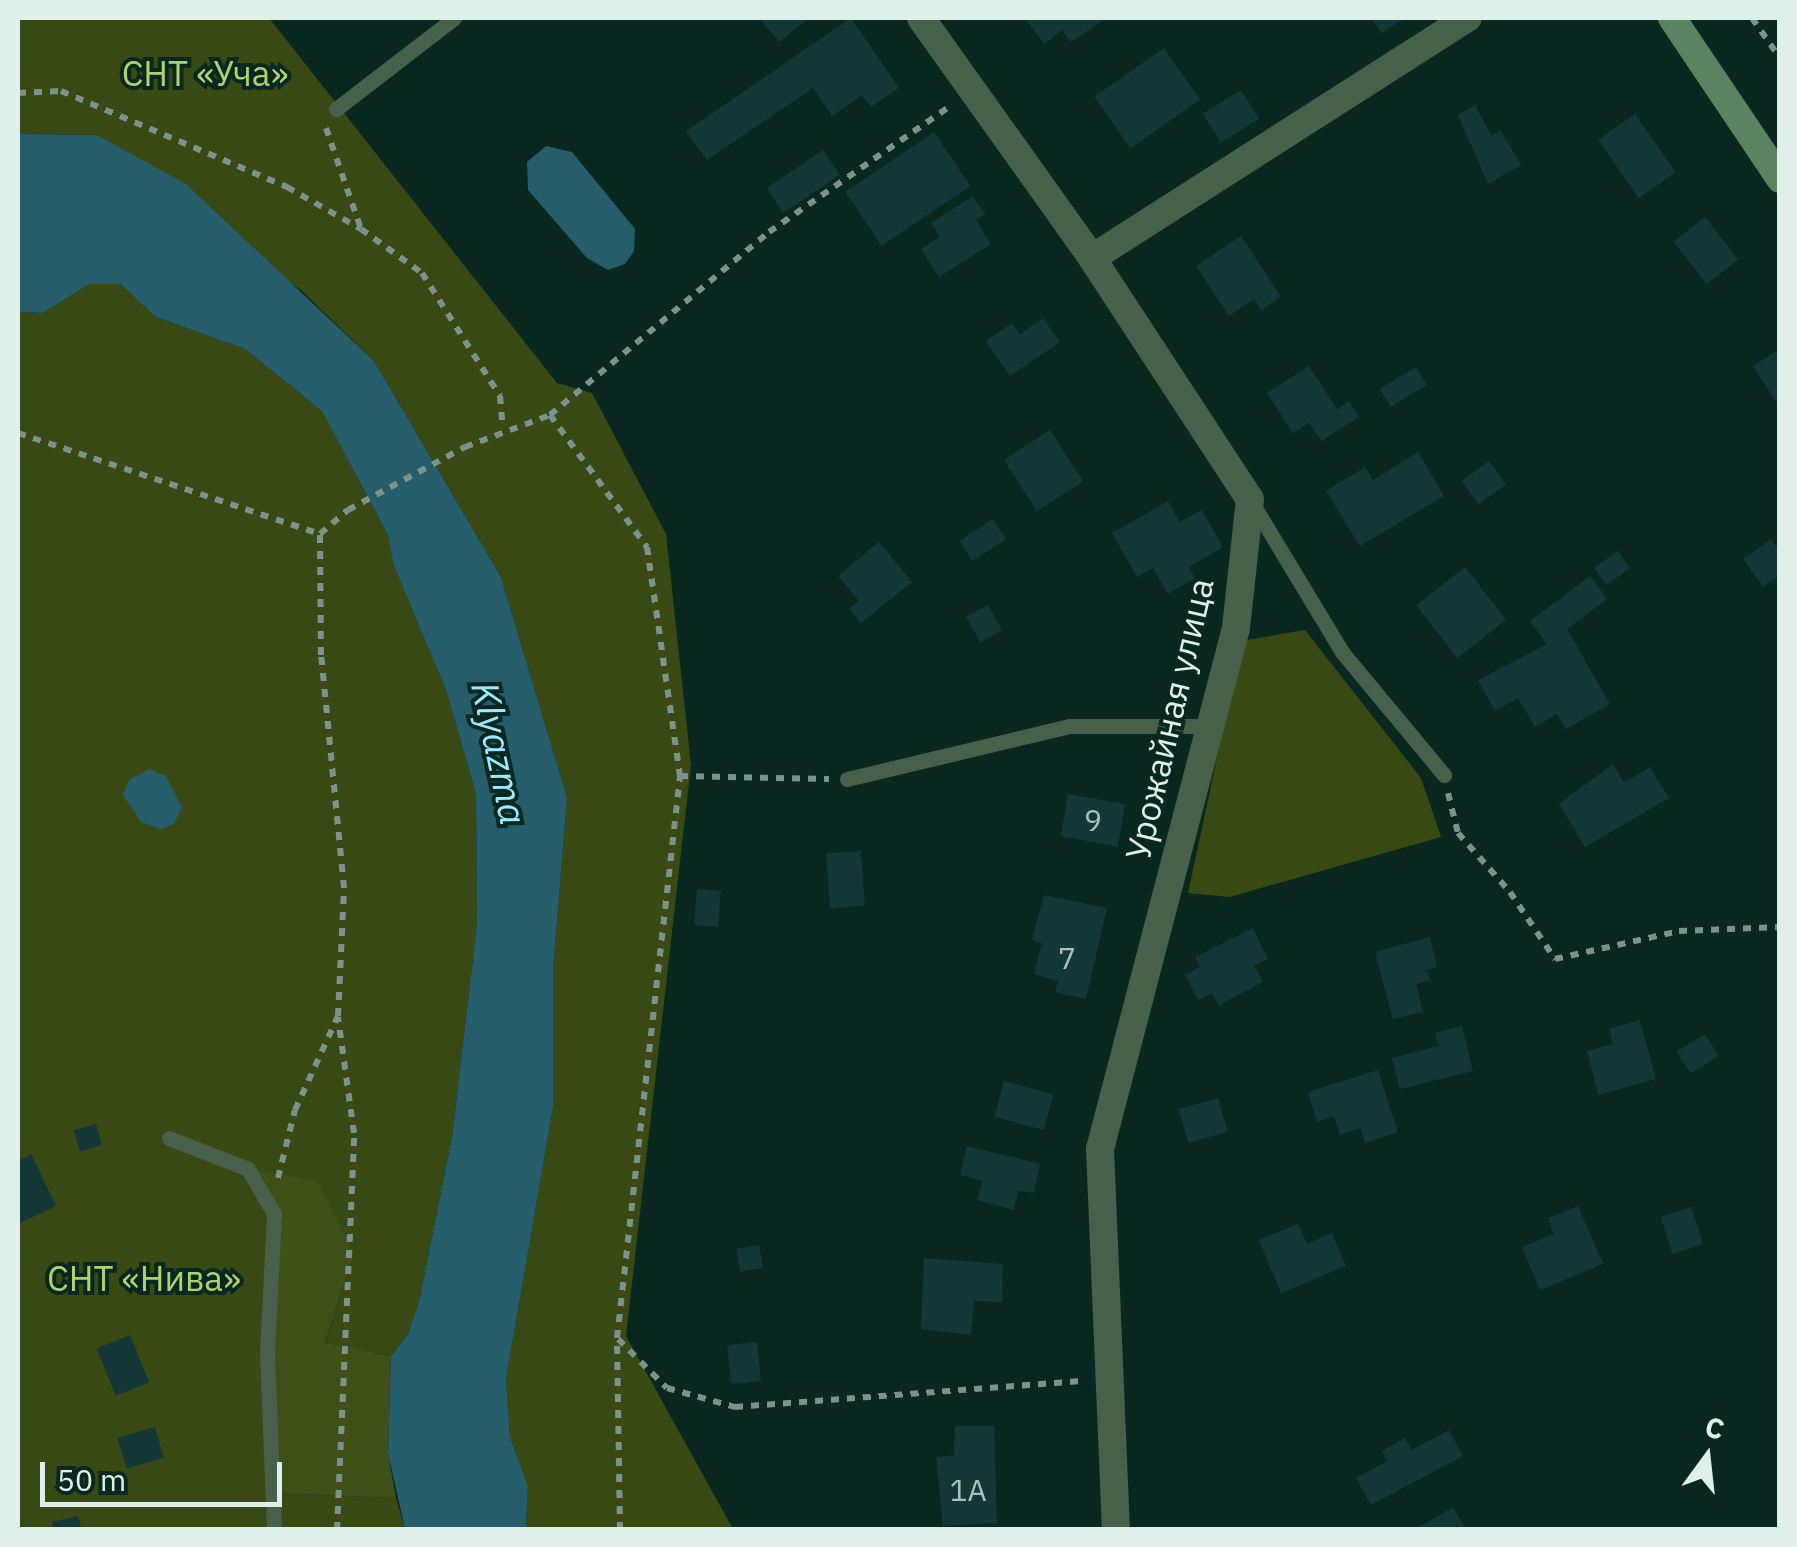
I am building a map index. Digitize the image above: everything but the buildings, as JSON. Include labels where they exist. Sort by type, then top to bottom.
[{"type":"main road","points":[[1672,18],[1780,179]]},
{"type":"street","points":[[921,18],[1092,258],[1250,499]]},
{"type":"street","points":[[1092,258],[1468,18]]},
{"type":"street","name":"Урожайная улица","points":[[1116,1530],[1100,1149],[1236,628],[1250,499]]},
{"type":"lane","points":[[336,109],[454,18]]},
{"type":"lane","points":[[1250,499],[1342,652],[1444,775]]},
{"type":"lane","points":[[846,779],[1070,726],[1210,726]]},
{"type":"lane","points":[[169,1138],[248,1169],[274,1214],[267,1354],[274,1530]]},
{"type":"path","points":[[1752,18],[1780,58]]},
{"type":"path","points":[[18,93],[61,92],[287,187],[361,229],[422,272],[500,396],[504,428]]},
{"type":"path","points":[[337,1530],[354,1133],[338,1016],[344,888],[321,655],[320,534],[348,510],[465,447],[504,428],[550,415],[768,232],[972,92]]},
{"type":"path","points":[[336,109],[324,132],[361,229]]},
{"type":"path","points":[[550,415],[647,547],[680,776],[617,1338],[620,1530]]},
{"type":"path","points":[[18,433],[320,534]]},
{"type":"path","points":[[1444,775],[1458,833],[1510,892],[1556,960],[1679,930],[1780,927]]},
{"type":"path","points":[[680,776],[846,779]]},
{"type":"path","points":[[274,1214],[281,1154],[338,1016]]},
{"type":"path","points":[[617,1338],[667,1388],[736,1407],[1111,1379]]},
{"type":"green space","name":"СНТ «Уча»","points":[[18,18],[269,18],[557,383],[592,393],[666,534],[691,765],[626,1336],[733,1529],[526,1529],[528,1486],[510,1437],[506,1379],[553,1108],[553,971],[567,797],[501,577],[374,361],[303,292],[97,135],[18,134]]},
{"type":"green space","name":"СНТ «Нива»","points":[[89,284],[120,284],[156,317],[245,349],[322,411],[388,535],[393,564],[446,690],[476,794],[477,924],[452,1137],[420,1297],[408,1334],[391,1356],[325,1344],[354,1254],[274,1214],[273,1493],[396,1498],[405,1529],[18,1529],[18,312],[43,313]]},
{"type":"green space","points":[[1305,630],[1421,778],[1441,837],[1229,897],[1188,893],[1242,641]]},
{"type":"green space","points":[[248,1169],[318,1181],[354,1254],[325,1343],[391,1356],[388,1453],[396,1498],[273,1493],[274,1214]]},
{"type":"water","name":"Klyazma","points":[[18,134],[97,135],[186,184],[374,361],[501,577],[567,797],[553,971],[553,1108],[506,1379],[510,1437],[528,1486],[526,1529],[405,1529],[388,1453],[391,1356],[408,1334],[420,1297],[452,1137],[477,924],[476,794],[446,690],[393,564],[388,535],[322,411],[245,349],[156,317],[120,284],[89,284],[43,313],[18,312]]},
{"type":"water","points":[[546,146],[572,152],[635,229],[634,251],[625,264],[608,270],[587,258],[528,190],[527,162]]},
{"type":"water","points":[[149,769],[166,776],[182,807],[174,824],[160,829],[141,822],[123,795],[129,780]]}]
